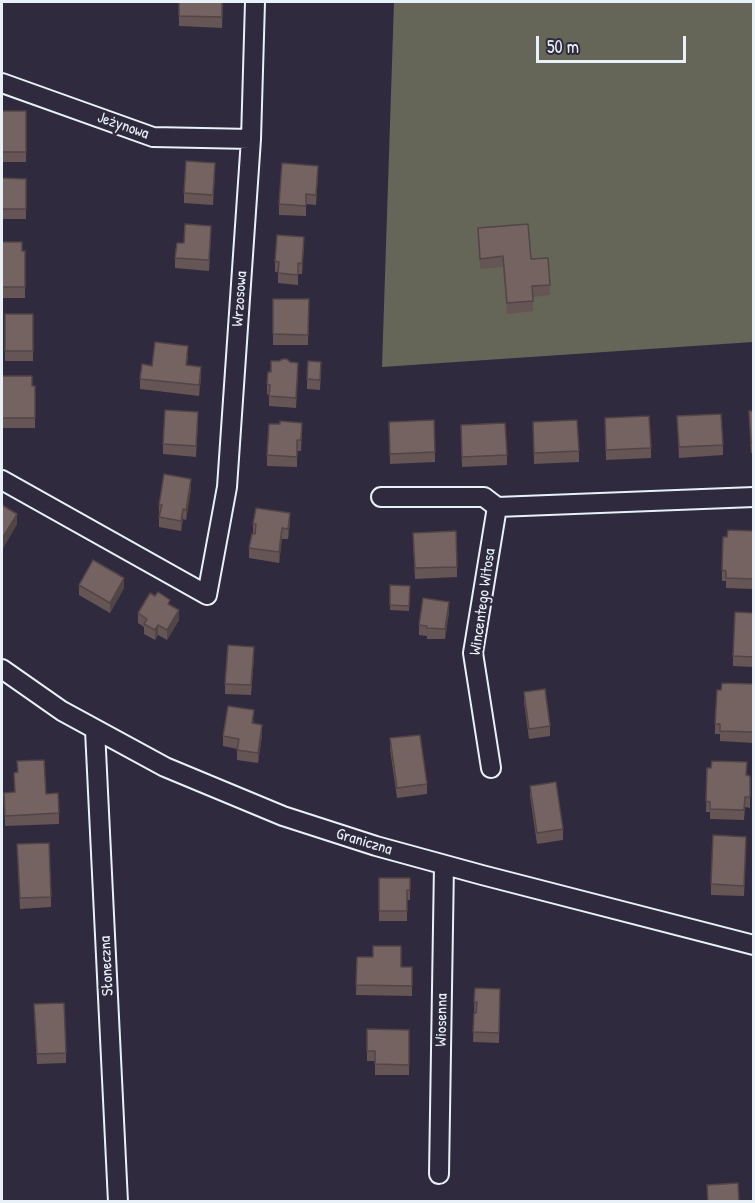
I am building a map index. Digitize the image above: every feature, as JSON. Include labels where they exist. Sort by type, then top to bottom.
[{"type":"street","name":"Wrzosowa","points":[[2,480],[207,594],[227,487],[251,139],[255,2]]},
{"type":"street","name":"Jeżynowa","points":[[2,83],[153,137],[251,139]]},
{"type":"street","points":[[381,497],[484,497],[497,507],[753,497]]},
{"type":"street","name":"Wincentego Witosa","points":[[491,768],[473,653],[497,507]]},
{"type":"street","name":"Graniczna","points":[[2,669],[62,711],[165,767],[283,816],[444,865],[753,945]]},
{"type":"street","name":"Słoneczna","points":[[95,730],[118,1202]]},
{"type":"street","name":"Wiosenna","points":[[439,1174],[444,865]]},
{"type":"green space","points":[[394,2],[753,2],[753,342],[382,367]]},
{"type":"building","points":[[179,2],[222,2],[222,17],[179,16]]},
{"type":"building","points":[[2,111],[26,111],[26,152],[2,152]]},
{"type":"building","points":[[186,161],[215,163],[213,195],[184,193]]},
{"type":"building","points":[[282,163],[318,166],[316,195],[306,194],[306,206],[279,204]]},
{"type":"building","points":[[2,178],[26,179],[26,209],[2,209]]},
{"type":"building","points":[[185,224],[211,226],[209,260],[175,258],[177,243],[184,243]]},
{"type":"building","points":[[528,224],[531,259],[548,258],[550,285],[532,286],[533,301],[507,303],[503,256],[480,259],[478,228]]},
{"type":"building","points":[[277,235],[304,237],[302,264],[298,263],[298,275],[278,273],[279,262],[275,261]]},
{"type":"building","points":[[2,242],[22,242],[22,251],[25,251],[25,287],[2,287]]},
{"type":"building","points":[[273,299],[309,299],[308,335],[273,334]]},
{"type":"building","points":[[5,314],[33,314],[33,351],[5,351]]},
{"type":"building","points":[[155,342],[188,346],[186,365],[201,367],[199,385],[140,379],[142,364],[152,366]]},
{"type":"building","points":[[283,359],[298,363],[296,398],[269,396],[270,385],[267,384],[268,372],[271,372],[271,361]]},
{"type":"building","points":[[308,361],[321,362],[320,380],[307,379]]},
{"type":"building","points":[[2,376],[32,376],[32,386],[35,386],[35,418],[2,418]]},
{"type":"building","points":[[165,410],[198,412],[196,446],[163,444]]},
{"type":"building","points":[[749,411],[753,411],[753,443],[751,443]]},
{"type":"building","points":[[721,414],[723,445],[679,447],[677,416]]},
{"type":"building","points":[[649,416],[651,448],[606,450],[605,418]]},
{"type":"building","points":[[434,420],[435,452],[390,454],[389,422]]},
{"type":"building","points":[[577,420],[579,451],[534,453],[533,422]]},
{"type":"building","points":[[280,421],[302,423],[301,440],[297,440],[297,457],[267,455],[269,424],[280,424]]},
{"type":"building","points":[[505,423],[507,455],[462,457],[461,425]]},
{"type":"building","points":[[164,474],[191,479],[186,510],[183,509],[181,521],[159,517]]},
{"type":"building","points":[[2,505],[17,514],[3,537],[2,536]]},
{"type":"building","points":[[256,508],[290,513],[288,529],[282,528],[279,552],[249,548],[252,534],[255,534],[256,524],[253,524]]},
{"type":"building","points":[[728,530],[753,531],[753,579],[726,578],[726,571],[722,570],[723,537],[727,537]]},
{"type":"building","points":[[456,531],[457,567],[415,568],[413,533]]},
{"type":"building","points":[[93,560],[124,578],[110,603],[79,585]]},
{"type":"building","points":[[390,585],[410,586],[409,606],[390,605]]},
{"type":"building","points":[[158,592],[170,600],[168,604],[179,610],[167,630],[158,625],[155,630],[144,624],[147,619],[138,613],[150,593],[155,596]]},
{"type":"building","points":[[423,598],[449,602],[445,629],[419,625]]},
{"type":"building","points":[[735,612],[753,613],[753,657],[733,656]]},
{"type":"building","points":[[228,645],[254,647],[251,685],[225,684]]},
{"type":"building","points":[[722,683],[753,684],[753,732],[720,731],[720,724],[715,724],[717,690],[721,690]]},
{"type":"building","points":[[545,689],[550,726],[529,729],[524,692]]},
{"type":"building","points":[[228,706],[254,710],[252,723],[262,725],[258,753],[237,750],[239,739],[223,736]]},
{"type":"building","points":[[420,735],[427,784],[397,788],[390,738]]},
{"type":"building","points":[[44,760],[46,794],[58,793],[59,813],[5,816],[4,793],[15,792],[14,773],[18,772],[17,761]]},
{"type":"building","points":[[712,761],[747,762],[746,775],[750,776],[750,797],[745,797],[744,810],[710,809],[710,802],[706,801],[707,768],[711,768]]},
{"type":"building","points":[[556,782],[563,829],[537,833],[530,786]]},
{"type":"building","points":[[713,835],[746,837],[744,886],[711,884]]},
{"type":"building","points":[[49,843],[51,897],[20,898],[17,844]]},
{"type":"building","points":[[379,878],[410,878],[410,890],[407,890],[407,911],[379,911]]},
{"type":"building","points":[[373,946],[401,946],[401,967],[412,967],[412,986],[356,985],[357,957],[373,957]]},
{"type":"building","points":[[475,988],[500,989],[499,1033],[473,1032],[477,1002],[474,1002]]},
{"type":"building","points":[[64,1003],[66,1053],[37,1054],[34,1004]]},
{"type":"building","points":[[367,1029],[409,1030],[409,1065],[375,1064],[375,1051],[367,1051]]},
{"type":"building","points":[[738,1183],[739,1202],[708,1202],[707,1185]]}]
